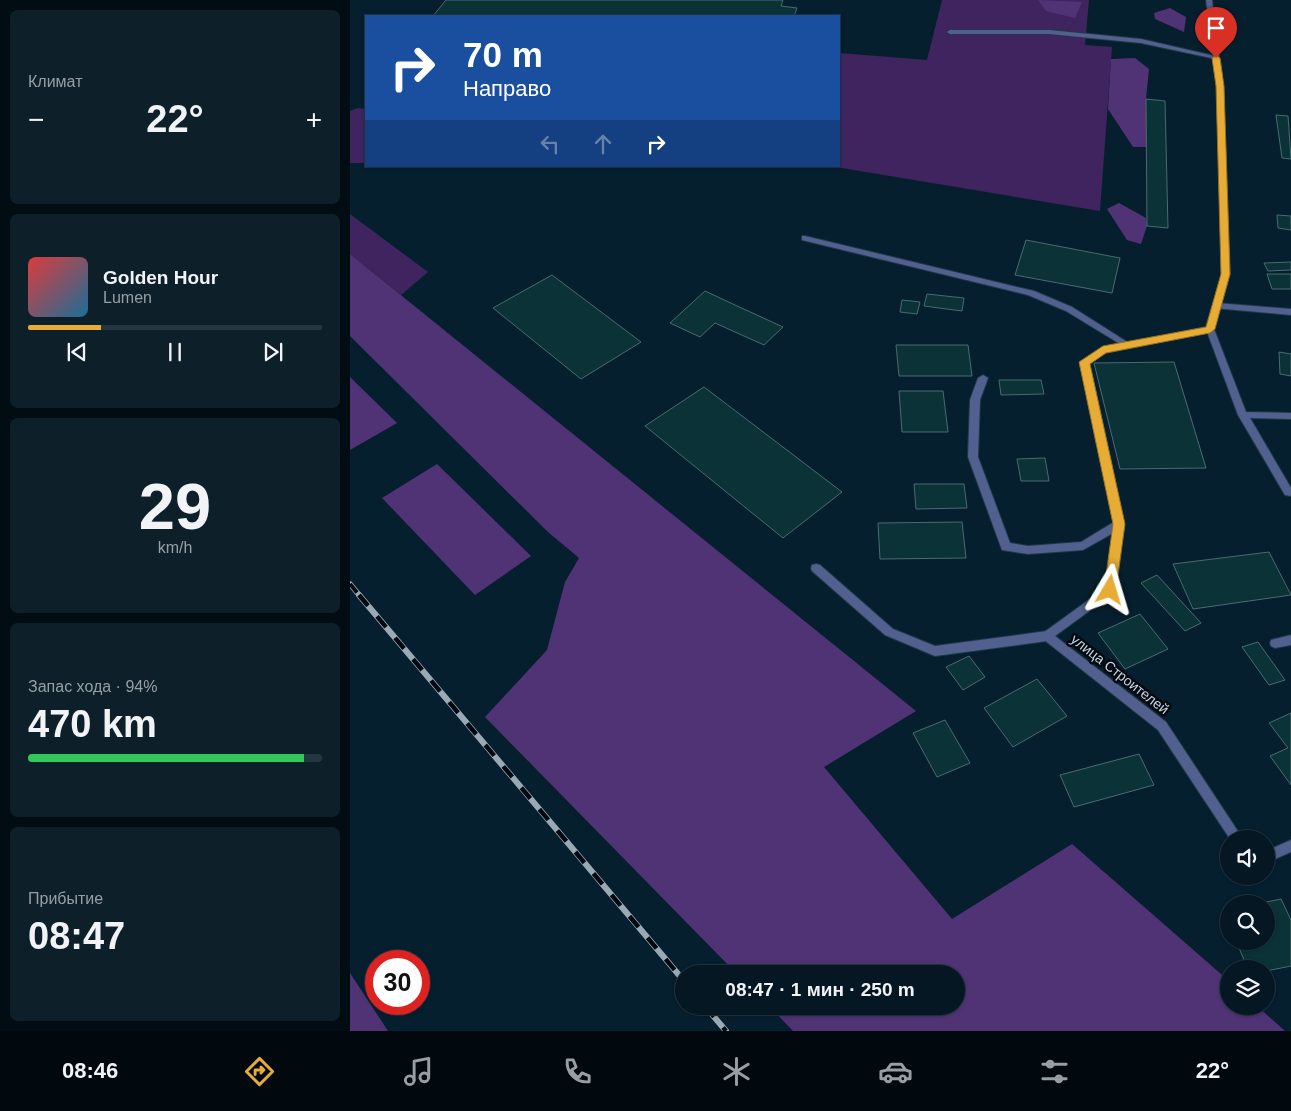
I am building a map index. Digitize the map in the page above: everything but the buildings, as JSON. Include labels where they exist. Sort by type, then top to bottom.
[{"type":"street","points":[[1210,0],[1220,86],[1226,274],[1210,329],[1243,415],[1288,492],[1291,492]]},
{"type":"street","points":[[950,32],[1048,32],[1141,41],[1216,58]]},
{"type":"street","points":[[805,238],[1031,293],[1069,309],[1128,345]]},
{"type":"street","points":[[1217,306],[1291,312]]},
{"type":"street","points":[[816,568],[889,632],[935,651],[1047,636],[1110,590],[1119,524],[1084,362],[1103,350],[1210,329]]},
{"type":"street","points":[[983,378],[975,400],[973,457],[1006,547],[1028,550],[1083,546],[1119,524]]},
{"type":"street","points":[[1243,415],[1291,416]]},
{"type":"street","name":"улица Строителей","points":[[1047,636],[1162,726],[1231,830]]},
{"type":"street","points":[[1275,643],[1291,640]]},
{"type":"street","points":[[1275,853],[1291,846]]},
{"type":"shaded area","points":[[942,0],[1089,0],[1085,45],[1112,47],[1100,211],[836,167],[840,167],[840,53],[927,60]]},
{"type":"shaded area","points":[[1038,0],[1082,2],[1075,18],[1046,11]]},
{"type":"shaded area","points":[[1170,8],[1186,17],[1184,32],[1155,19],[1154,13]]},
{"type":"shaded area","points":[[1135,58],[1149,69],[1146,99],[1147,147],[1133,147],[1108,109],[1111,59]]},
{"type":"shaded area","points":[[358,108],[365,109],[365,163],[350,163],[350,111]]},
{"type":"shaded area","points":[[1119,203],[1146,218],[1147,226],[1141,244],[1127,240],[1107,209]]},
{"type":"shaded area","points":[[350,214],[428,272],[401,295],[350,254]]},
{"type":"shaded area","points":[[350,254],[916,711],[824,767],[952,919],[1072,844],[1220,973],[1220,1015],[1267,1015],[1285,1031],[793,1031],[778,1015],[965,1015],[965,965],[728,965],[485,717],[547,650],[565,582],[579,558],[548,532],[350,336]]},
{"type":"shaded area","points":[[350,377],[397,423],[350,450]]},
{"type":"shaded area","points":[[437,464],[531,556],[475,595],[382,498]]},
{"type":"shaded area","points":[[350,973],[365,996],[365,1015],[378,1015],[388,1031],[350,1031]]},
{"type":"railway","points":[[350,584],[360,596]]},
{"type":"railway","points":[[359,595],[675,970]]},
{"type":"railway","points":[[713,1015],[726,1031]]},
{"type":"route","points":[[1110,590],[1119,524],[1084,362],[1103,350],[1210,329],[1226,274],[1220,86],[1216,58]]}]
